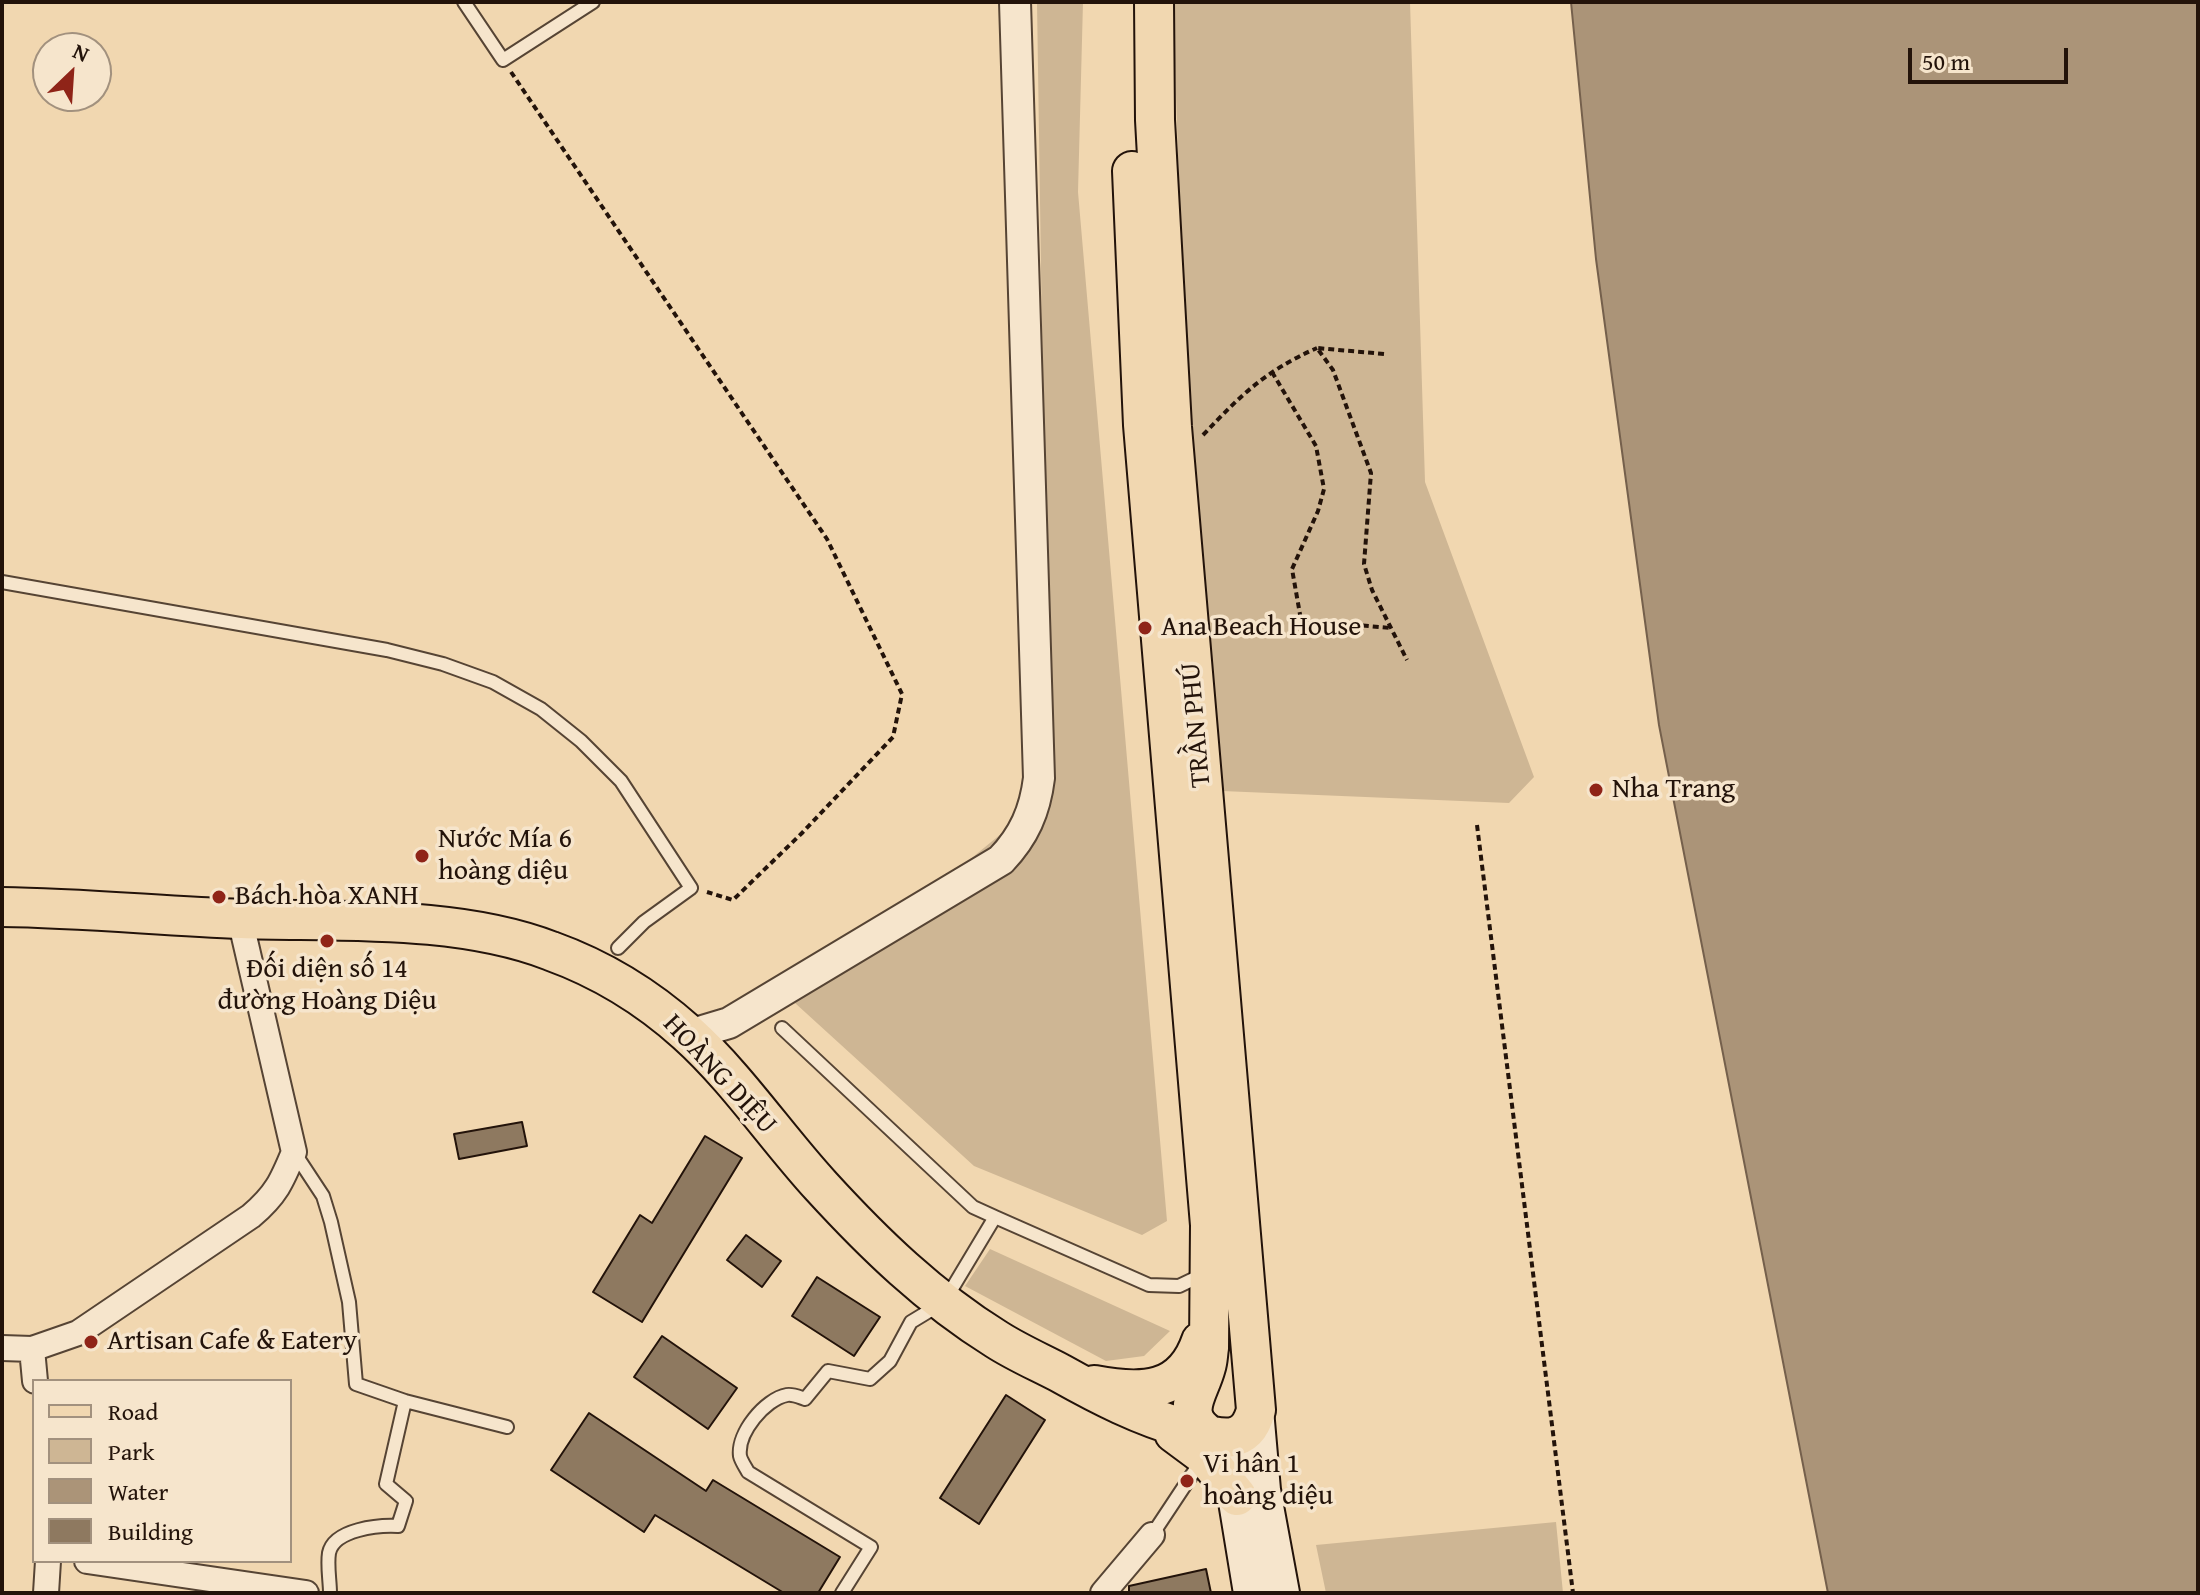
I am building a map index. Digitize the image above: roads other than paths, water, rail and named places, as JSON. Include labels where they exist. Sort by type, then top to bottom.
[{"type":"main road","name":"TRẦN PHÚ","points":[[1128,2],[1129,119],[1143,425],[1209,1209],[1206,1367],[1196,1390]]},
{"type":"main road","name":"TRẦN PHÚ","points":[[1154,2],[1155,120],[1172,427],[1263,1490],[1282,1593]]},
{"type":"main road","name":"HOÀNG DIỆU","points":[[2,907],[398,923],[479,932],[548,949],[609,977],[689,1035],[860,1228],[895,1263],[944,1302],[997,1340],[1074,1379],[1101,1397],[1207,1446]]},
{"type":"main road","points":[[1074,1379],[1137,1390],[1172,1381],[1185,1372],[1196,1355],[1209,1315]]},
{"type":"main road","points":[[1207,1446],[1240,1435],[1248,1429],[1255,1404],[1243,1382],[1223,1376],[1213,1378],[1196,1390],[1193,1400],[1195,1421],[1207,1446],[1237,1496],[1251,1593]]},
{"type":"main road","name":"HOÀNG DIỆU","points":[[1074,1379],[1114,1393],[1156,1399],[1178,1399],[1196,1390]]},
{"type":"street","points":[[689,1035],[729,1023],[1001,860],[1018,843],[1036,802],[1039,762],[1015,2]]},
{"type":"street","points":[[2,1348],[32,1349],[78,1333],[251,1216],[271,1199],[284,1177],[294,1152],[240,919]]},
{"type":"street","points":[[32,1349],[35,1379]]},
{"type":"street","points":[[1103,1593],[1152,1535]]},
{"type":"street","points":[[46,1593],[48,1563]]},
{"type":"street","points":[[101,1563],[306,1593]]},
{"type":"lane","points":[[464,2],[503,60],[593,2]]},
{"type":"lane","points":[[2,582],[387,650],[443,664],[493,682],[541,709],[581,741],[621,781],[691,888],[644,922],[618,948]]},
{"type":"lane","points":[[782,1028],[973,1207],[1149,1285],[1179,1286],[1200,1278],[1210,1267]]},
{"type":"lane","points":[[294,1152],[323,1196],[331,1222],[349,1302],[356,1384],[405,1401],[507,1427]]},
{"type":"lane","points":[[842,1593],[871,1547],[748,1472],[740,1457],[750,1423],[770,1401],[790,1394],[805,1399],[828,1371],[870,1379],[890,1361],[911,1322],[944,1302],[995,1217]]},
{"type":"lane","points":[[330,1593],[329,1550],[335,1543],[374,1525],[398,1526],[406,1501],[386,1484],[405,1401]]},
{"type":"lane","points":[[1152,1535],[1207,1446]]},
{"type":"water","points":[[1571,2],[2198,2],[2198,1593],[1828,1593],[1659,725],[1596,259]]},
{"type":"place","name":"Ana Beach House","points":[[1145,628]]},
{"type":"place","name":"Nha Trang","points":[[1596,790]]},
{"type":"place","name":"Nước Mía 6 hoàng diệu","points":[[422,856]]},
{"type":"place","name":"Bách hòa XANH","points":[[219,897]]},
{"type":"place","name":"Đối diện số 14 đường Hoàng Diệu","points":[[327,941]]},
{"type":"place","name":"Artisan Cafe & Eatery","points":[[91,1342]]},
{"type":"place","name":"Vi hân 1 hoàng diệu","points":[[1187,1481]]}]
